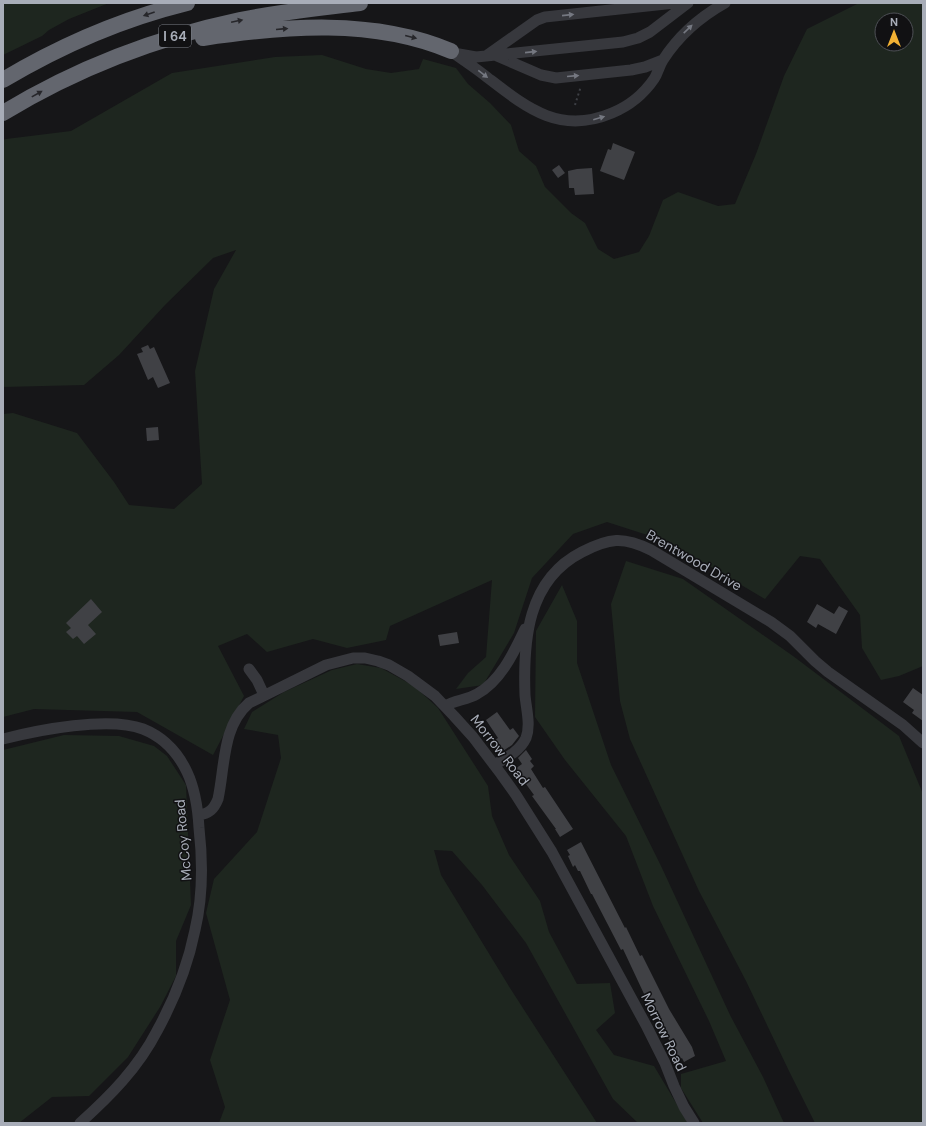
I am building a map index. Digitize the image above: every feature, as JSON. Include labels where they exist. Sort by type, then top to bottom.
[{"type":"highway","name":"I 64","points":[[3,80],[21,69],[69,45],[119,24],[164,8],[187,3]]},
{"type":"highway","name":"I 64","points":[[3,113],[42,90],[81,71],[146,45],[193,31],[241,20],[287,12],[360,3]]},
{"type":"highway","points":[[146,45],[246,32],[292,28],[327,28],[359,29],[412,37],[451,51]]},
{"type":"street","points":[[491,56],[537,20],[544,17],[675,3]]},
{"type":"street","points":[[451,51],[465,56],[491,56],[623,42],[638,38],[650,32],[688,3]]},
{"type":"street","points":[[451,51],[476,68],[519,102],[539,113],[556,119],[573,121],[590,120],[604,116],[631,103],[643,93],[654,78],[663,60],[683,34],[709,12],[725,3]]},
{"type":"street","points":[[491,56],[541,75],[556,78],[631,70],[645,67],[663,60]]},
{"type":"street","name":"Brentwood Drive","points":[[494,765],[517,750],[526,737],[527,721],[524,679],[529,622],[534,606],[544,587],[550,578],[579,553],[603,542],[621,540],[631,541],[651,550],[771,622],[790,636],[828,672],[903,725],[923,743]]},
{"type":"street","points":[[445,706],[455,701],[476,695],[484,690],[495,679],[508,663],[529,622]]},
{"type":"street","name":"Morrow Road","points":[[198,816],[212,810],[218,799],[230,731],[235,719],[245,706],[264,695],[326,665],[353,658],[365,658],[378,661],[408,676],[424,687],[445,706],[494,765],[529,814],[559,865],[647,1027],[665,1063],[684,1107],[694,1123]]},
{"type":"street","points":[[249,669],[257,680],[264,695]]},
{"type":"street","name":"McCoy Road","points":[[3,739],[35,732],[96,724],[115,724],[143,729],[164,742],[174,751],[188,773],[192,785],[198,816],[202,864],[202,886],[199,909],[190,949],[177,987],[158,1031],[132,1070],[101,1104],[80,1123]]},
{"type":"path","points":[[575,105],[582,82]]},
{"type":"shaded area","points":[[3,3],[109,3],[69,19],[49,30],[42,36],[3,55]]},
{"type":"shaded area","points":[[859,3],[923,3],[923,666],[899,676],[881,680],[862,648],[860,615],[820,559],[800,556],[765,599],[669,542],[607,522],[573,534],[532,578],[514,633],[483,685],[456,689],[468,673],[486,657],[492,580],[390,626],[386,640],[347,648],[313,639],[267,652],[247,634],[218,646],[244,696],[213,755],[137,712],[34,709],[3,717],[3,414],[13,413],[77,433],[114,482],[129,505],[174,509],[202,484],[195,371],[214,289],[236,250],[213,258],[165,305],[119,355],[84,385],[3,387],[3,140],[71,131],[172,73],[275,57],[322,55],[366,69],[391,73],[419,69],[423,59],[456,68],[468,84],[490,103],[511,125],[519,151],[536,166],[545,187],[571,213],[585,223],[598,249],[614,259],[639,252],[649,236],[663,200],[678,192],[718,206],[735,204],[756,154],[784,76],[807,29]]},
{"type":"shaded area","points":[[626,561],[683,579],[793,656],[899,736],[923,794],[923,1123],[815,1123],[746,981],[699,891],[630,739],[620,701],[611,604]]},
{"type":"shaded area","points":[[562,585],[577,621],[577,663],[611,765],[662,868],[730,1015],[763,1077],[784,1123],[703,1123],[681,1088],[681,1074],[726,1061],[709,1021],[653,906],[626,836],[565,760],[535,717],[536,631]]},
{"type":"shaded area","points":[[357,664],[381,668],[414,686],[438,708],[488,786],[492,816],[509,855],[540,901],[549,932],[577,984],[610,983],[615,1013],[596,1030],[614,1055],[654,1066],[688,1123],[638,1123],[613,1099],[526,943],[482,885],[452,851],[434,850],[441,875],[510,988],[597,1123],[219,1123],[225,1107],[210,1060],[230,1000],[206,913],[214,879],[257,832],[281,758],[278,735],[244,729],[252,712],[284,692],[332,670]]},
{"type":"shaded area","points":[[64,735],[119,736],[154,746],[167,756],[186,785],[191,905],[176,941],[176,976],[160,1007],[128,1057],[89,1096],[52,1097],[19,1123],[3,1123],[3,750]]},
{"type":"building","points":[[613,143],[635,152],[624,180],[600,171],[608,149],[611,150]]},
{"type":"building","points":[[559,165],[565,173],[558,178],[552,170]]},
{"type":"building","points":[[592,168],[594,194],[575,195],[574,188],[569,188],[568,171]]},
{"type":"building","points":[[148,345],[150,349],[154,347],[170,383],[158,388],[153,377],[148,380],[137,354],[143,352],[141,348]]},
{"type":"building","points":[[158,427],[159,440],[147,441],[146,428]]},
{"type":"building","points":[[91,599],[102,612],[88,625],[96,634],[84,644],[77,636],[73,639],[66,632],[71,628],[66,623]]},
{"type":"building","points":[[817,604],[834,614],[839,606],[848,611],[836,634],[818,624],[816,628],[807,622]]},
{"type":"building","points":[[457,632],[459,643],[440,646],[438,635]]},
{"type":"building","points":[[913,688],[923,695],[923,721],[912,713],[914,710],[903,702]]},
{"type":"building","points":[[497,712],[510,730],[513,728],[519,736],[512,745],[503,751],[495,740],[498,738],[486,720]]},
{"type":"building","points":[[526,750],[532,759],[530,761],[534,766],[531,769],[573,829],[560,837],[556,829],[532,796],[534,795],[515,769],[522,764],[518,758]]},
{"type":"building","points":[[581,842],[640,956],[642,955],[669,1009],[692,1047],[695,1056],[684,1062],[675,1051],[646,995],[645,996],[623,949],[621,950],[580,871],[578,871],[575,865],[573,867],[567,850]]}]
